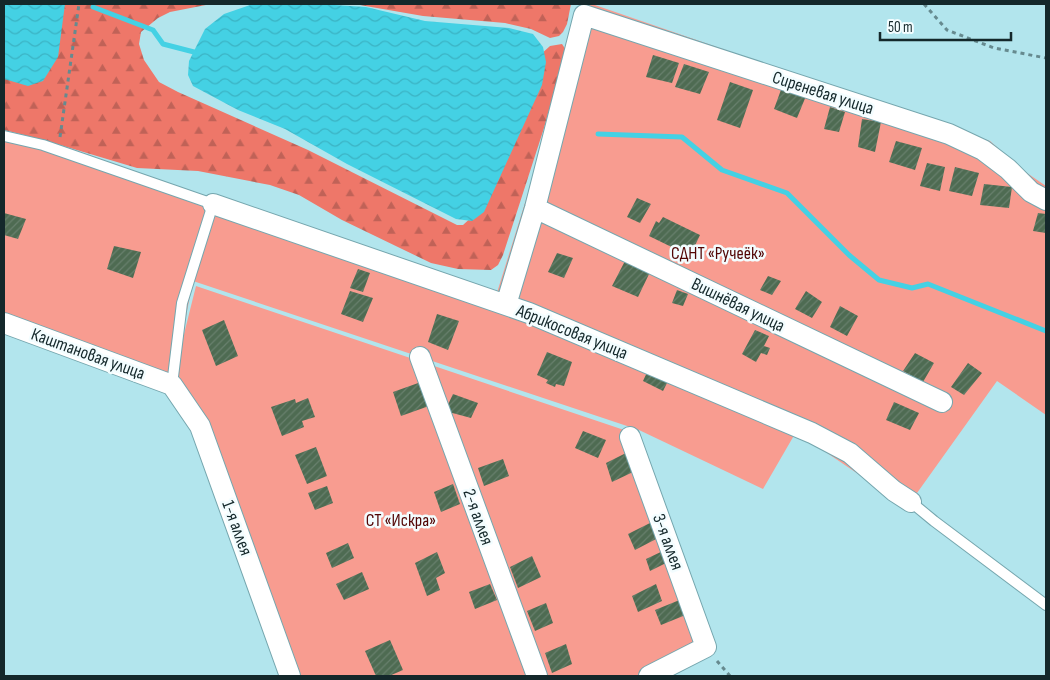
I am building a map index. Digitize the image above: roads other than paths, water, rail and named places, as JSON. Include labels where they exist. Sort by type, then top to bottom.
[{"type":"street","name":"Сиреневая улица","points":[[535,208],[584,15],[949,134],[983,150],[1031,192],[1046,200]]},
{"type":"street","name":"Абрикосовая улица","points":[[213,204],[529,313],[812,433],[850,453],[894,491],[911,502]]},
{"type":"street","points":[[506,305],[535,208]]},
{"type":"street","name":"Вишнёвая улица","points":[[535,208],[942,402]]},
{"type":"street","name":"Каштановая улица","points":[[4,323],[172,385]]},
{"type":"street","name":"2-я аллея","points":[[420,357],[537,676]]},
{"type":"street","name":"1-я аллея","points":[[172,385],[200,426],[290,676]]},
{"type":"street","name":"3-я аллея","points":[[630,436],[706,647],[649,676]]},
{"type":"lane","points":[[4,136],[58,150],[213,204],[182,303],[172,385]]},
{"type":"lane","points":[[911,502],[1046,605]]},
{"type":"water","points":[[4,4],[65,4],[58,57],[43,81],[28,86],[4,79]]},
{"type":"water","points":[[253,4],[319,4],[366,7],[425,21],[509,28],[533,34],[543,47],[546,62],[542,85],[484,212],[472,221],[456,219],[347,164],[285,129],[238,110],[193,86],[188,75],[189,61],[205,29],[224,14]]},
{"type":"waterway","points":[[93,7],[153,30],[163,44],[194,52]]},
{"type":"waterway","points":[[598,134],[682,137],[722,170],[787,193],[849,255],[879,280],[912,288],[928,284],[1046,331]]},
{"type":"park label","name":"СДНТ «Ручеёк»","points":[[718,253]]},
{"type":"park label","name":"СТ «Искра»","points":[[401,520]]}]
